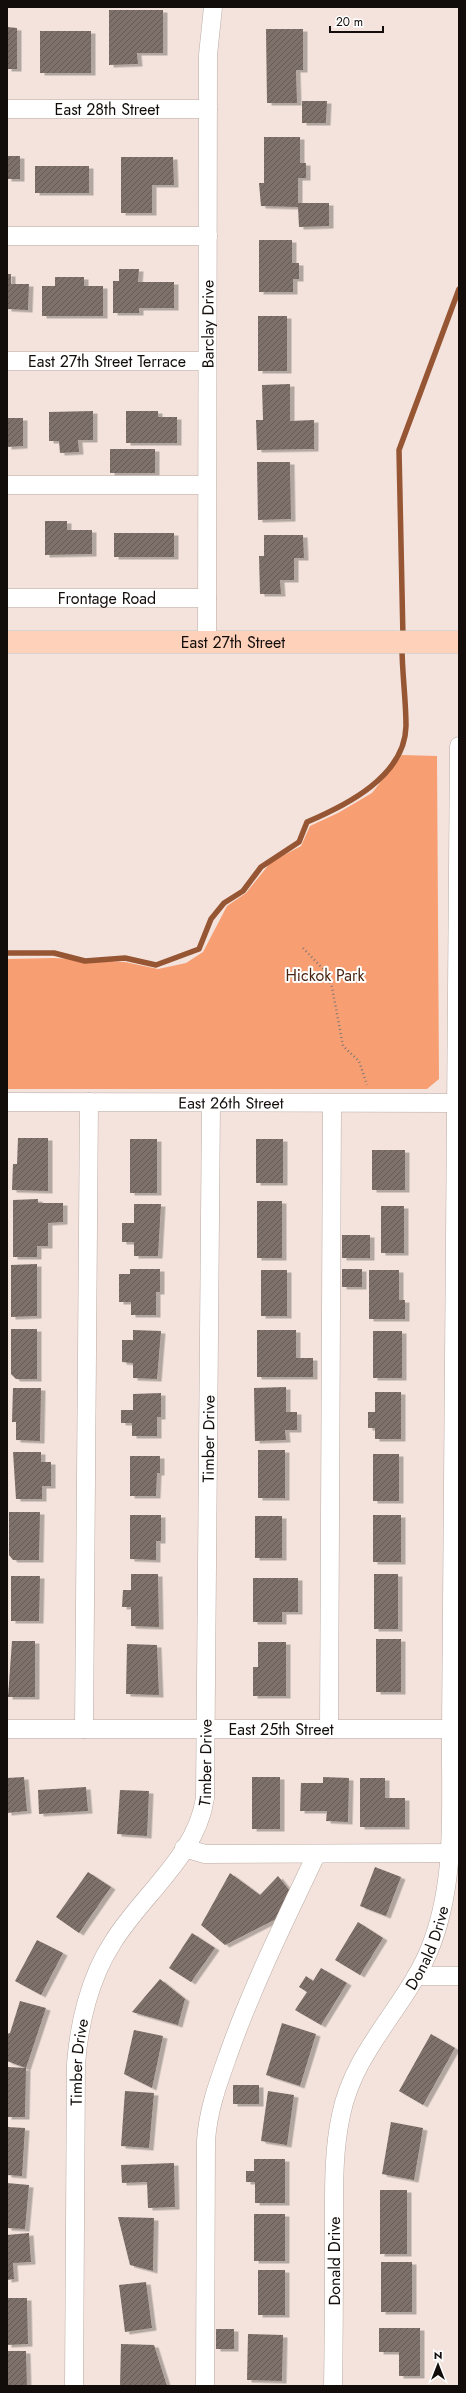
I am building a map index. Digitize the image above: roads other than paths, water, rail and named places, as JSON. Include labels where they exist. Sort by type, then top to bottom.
[{"type":"main road","name":"East 27th Street","points":[[7,642],[459,642]]},
{"type":"street","name":"Barclay Drive","points":[[207,642],[208,109],[209,35],[213,7]]},
{"type":"street","name":"East 28th Street","points":[[7,109],[208,109]]},
{"type":"street","points":[[7,236],[208,236]]},
{"type":"street","name":"East 27th Street Terrace","points":[[7,361],[207,362]]},
{"type":"street","points":[[7,485],[207,485]]},
{"type":"street","name":"Frontage Road","points":[[7,598],[207,598]]},
{"type":"street","name":"Donald Drive","points":[[333,2386],[335,2176],[341,2115],[358,2067],[382,2026],[416,1976],[430,1948],[442,1914],[454,1854],[456,1103],[459,746]]},
{"type":"street","name":"East 26th Street","points":[[7,1102],[456,1103]]},
{"type":"street","points":[[84,1729],[89,1102]]},
{"type":"street","name":"Timber Drive","points":[[74,2386],[76,2064],[80,2030],[98,1971],[112,1942],[184,1848],[198,1825],[203,1811],[206,1729],[211,1103]]},
{"type":"street","points":[[329,1729],[332,1103]]},
{"type":"street","name":"East 25th Street","points":[[7,1729],[455,1729]]},
{"type":"street","points":[[184,1848],[205,1854],[454,1854]]},
{"type":"street","points":[[205,2386],[206,2141],[208,2116],[215,2091],[253,1988],[316,1855]]},
{"type":"street","points":[[416,1976],[459,1976]]},
{"type":"waterway","points":[[403,638],[399,450],[459,289]]},
{"type":"waterway","points":[[7,953],[54,953],[85,961],[125,958],[156,965],[199,949],[211,919],[224,903],[243,891],[261,867],[299,842],[307,822],[356,797],[385,774],[396,760],[403,744],[406,726],[402,647]]},
{"type":"park label","name":"Hickok Park","points":[[325,975]]}]
